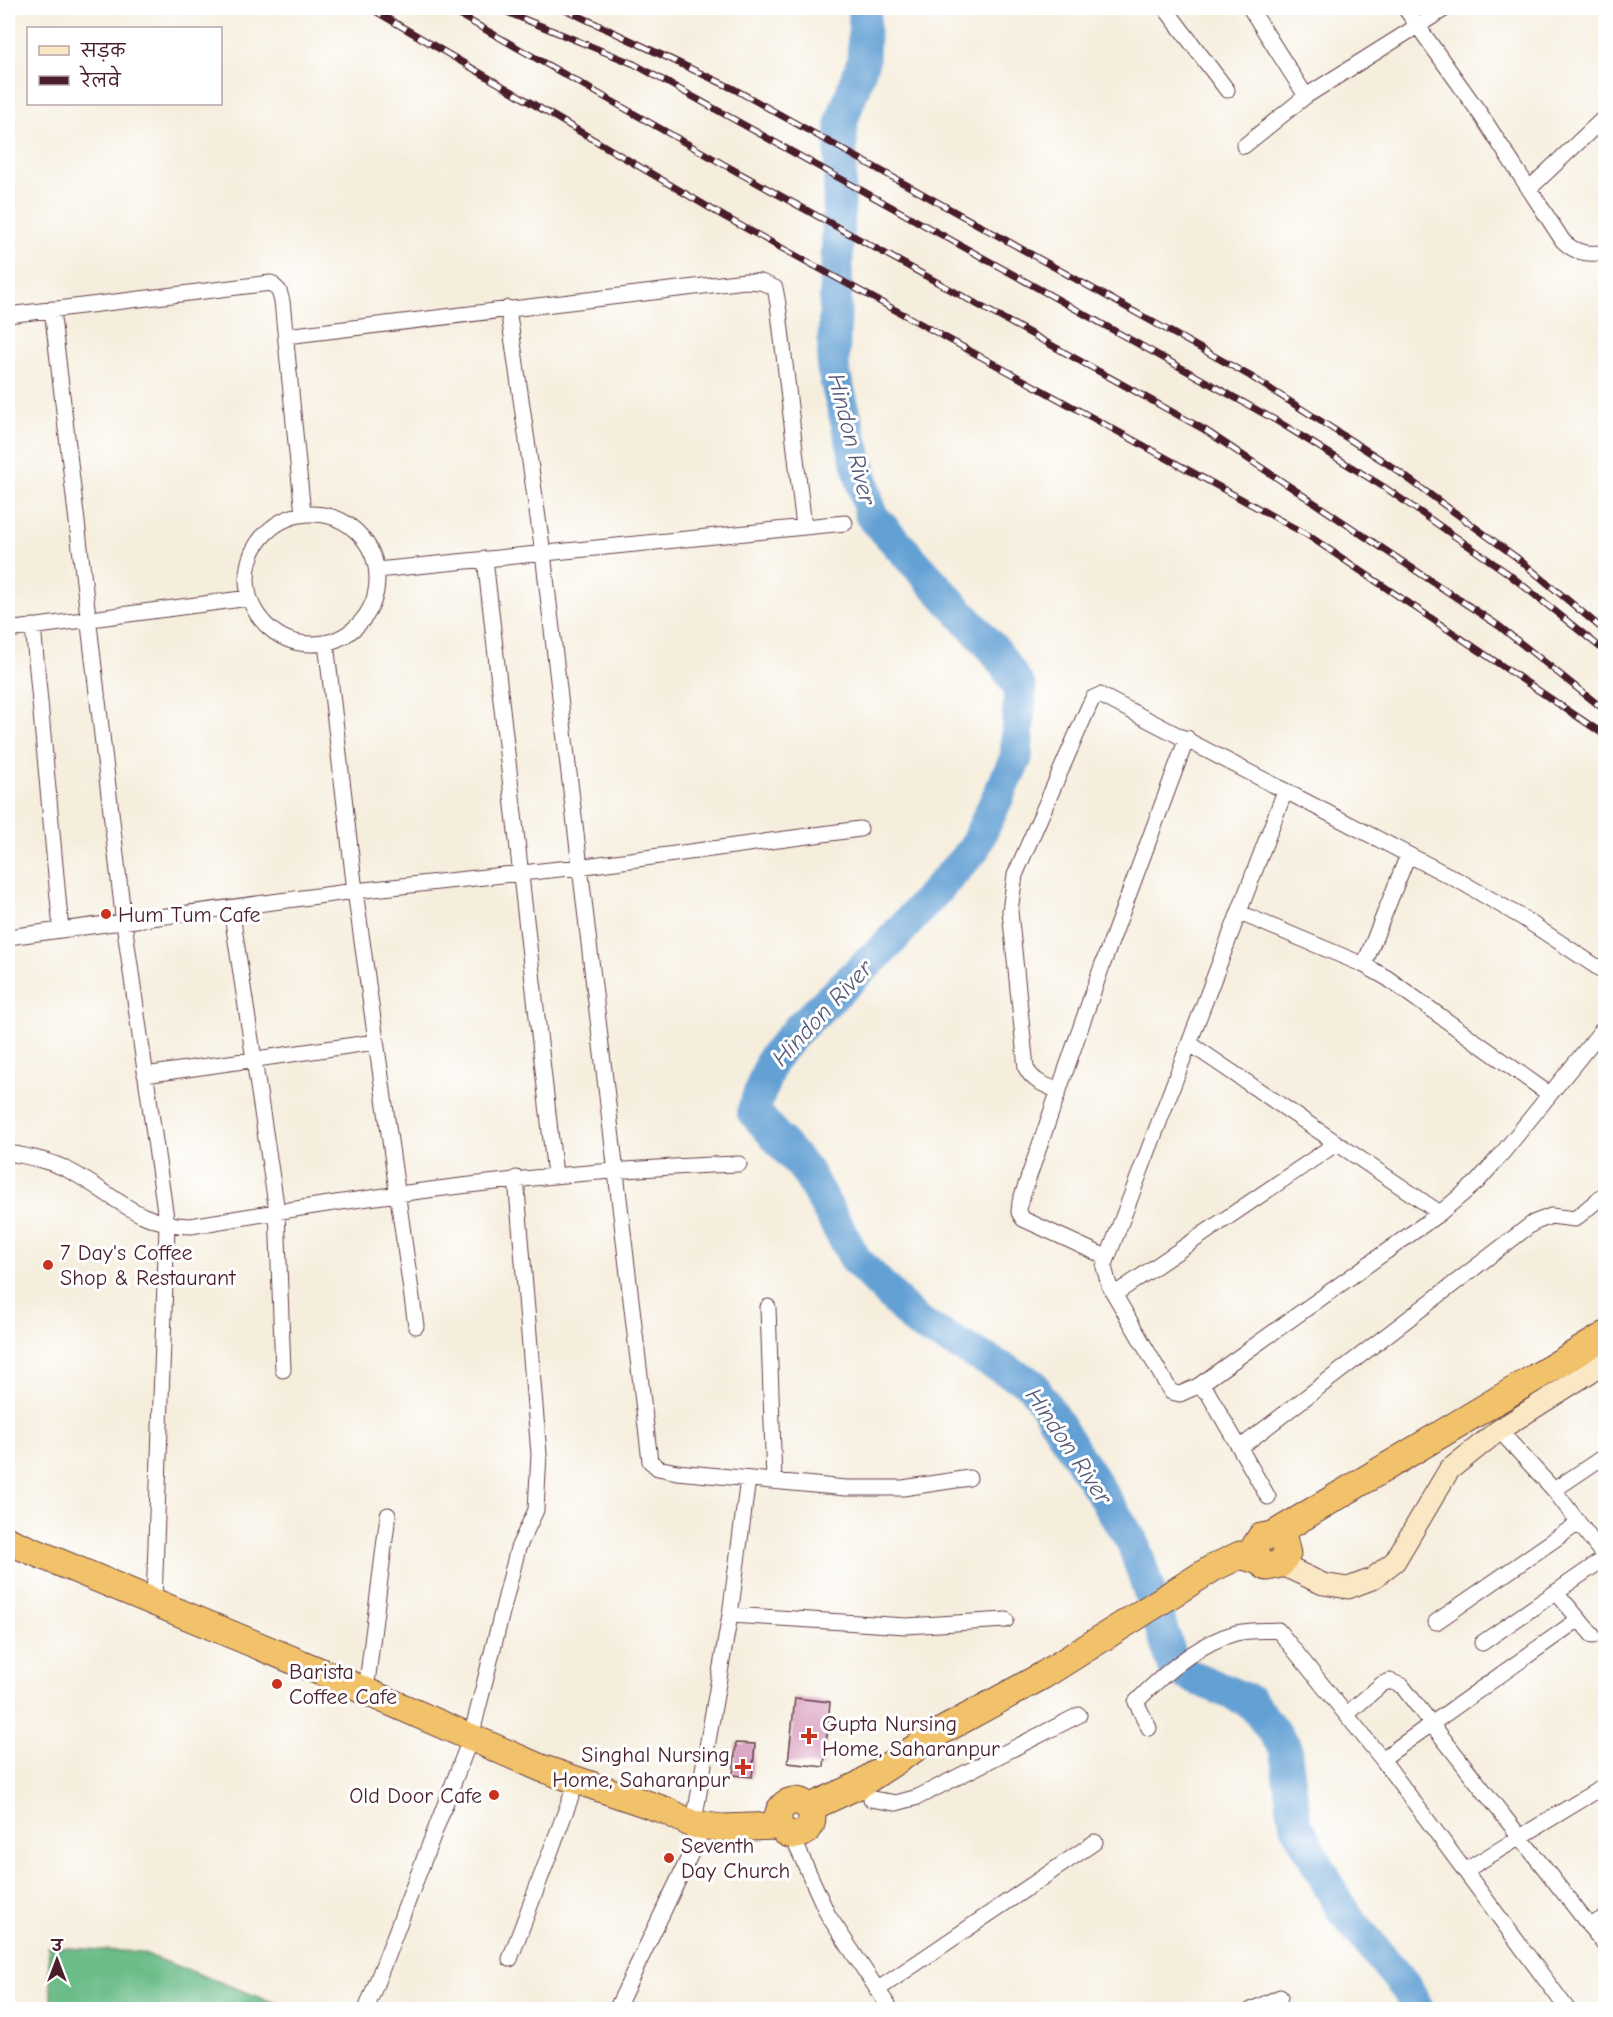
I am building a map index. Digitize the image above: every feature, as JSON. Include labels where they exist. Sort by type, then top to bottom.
[{"type":"highway","points":[[1268,1562],[1254,1554],[1261,1537],[1273,1535],[1605,1335]]},
{"type":"highway","points":[[8,1541],[366,1691],[541,1768],[667,1811],[700,1818],[794,1821],[871,1799],[957,1737],[983,1710]]},
{"type":"highway","points":[[794,1821],[859,1785],[940,1732],[1042,1676],[1214,1568],[1240,1555],[1268,1562]]},
{"type":"main road","points":[[1268,1562],[1323,1584],[1348,1588],[1372,1579],[1395,1561],[1449,1470],[1499,1430],[1605,1362]]},
{"type":"street","points":[[1165,8],[1227,90]]},
{"type":"street","points":[[1250,8],[1306,96]]},
{"type":"street","points":[[1405,8],[1530,188],[1563,241],[1573,251],[1589,254],[1605,253]]},
{"type":"street","points":[[1244,146],[1306,96],[1418,28],[1446,8]]},
{"type":"street","points":[[1530,188],[1605,116]]},
{"type":"street","points":[[286,336],[745,281],[761,282],[775,288],[804,527]]},
{"type":"street","points":[[8,315],[271,283],[279,291],[282,301],[303,514]]},
{"type":"street","points":[[508,308],[543,553],[578,867],[650,1461],[658,1468],[677,1472],[846,1488],[903,1488],[969,1478]]},
{"type":"street","points":[[52,309],[124,922],[167,1225],[154,1602]]},
{"type":"street","points":[[303,514],[324,515],[343,521],[360,534],[371,551],[377,570],[377,589],[371,608],[360,624],[345,636],[326,643],[308,645],[280,636],[258,616],[249,598],[246,576],[251,554],[263,535],[281,521],[303,514]]},
{"type":"street","points":[[377,570],[845,523]]},
{"type":"street","points":[[485,559],[519,874],[555,1174]]},
{"type":"street","points":[[8,630],[88,617],[249,598]]},
{"type":"street","points":[[33,626],[61,930]]},
{"type":"street","points":[[326,643],[355,891],[416,1326]]},
{"type":"street","points":[[1059,1091],[1030,1077],[1026,1068],[1010,911],[1015,874],[1093,698],[1100,695],[1187,738],[1493,899],[1605,973]]},
{"type":"street","points":[[1106,1257],[1030,1222],[1019,1212],[1020,1202],[1187,738]]},
{"type":"street","points":[[1286,791],[1106,1257],[1105,1277],[1171,1392],[1180,1394],[1198,1386],[1440,1213],[1477,1182],[1605,1024]]},
{"type":"street","points":[[8,937],[355,891],[578,867],[860,829]]},
{"type":"street","points":[[1364,965],[1408,855]]},
{"type":"street","points":[[231,908],[277,1211],[283,1370]]},
{"type":"street","points":[[1240,913],[1364,965],[1406,990],[1550,1094]]},
{"type":"street","points":[[146,1075],[375,1042]]},
{"type":"street","points":[[1190,1043],[1440,1213]]},
{"type":"street","points":[[1115,1294],[1337,1143]]},
{"type":"street","points":[[8,1153],[66,1169],[144,1218],[167,1225],[191,1226],[277,1211],[516,1178],[615,1169],[740,1164]]},
{"type":"street","points":[[366,2010],[471,1737],[518,1548],[536,1510],[539,1454],[516,1178]]},
{"type":"street","points":[[1241,1447],[1533,1223],[1551,1216],[1575,1220],[1605,1193]]},
{"type":"street","points":[[768,1307],[774,1481]]},
{"type":"street","points":[[1198,1386],[1208,1393],[1268,1497]]},
{"type":"street","points":[[1482,1643],[1556,1592],[1604,1555],[1554,1490],[1499,1430]]},
{"type":"street","points":[[1554,1490],[1605,1455]]},
{"type":"street","points":[[616,2010],[700,1818],[748,1479]]},
{"type":"street","points":[[366,1691],[388,1515]]},
{"type":"street","points":[[1436,1622],[1578,1524]]},
{"type":"street","points":[[1556,1592],[1593,1636]]},
{"type":"street","points":[[730,1616],[906,1626],[1006,1620]]},
{"type":"street","points":[[1382,1759],[1579,1619]]},
{"type":"street","points":[[1149,1728],[1136,1702],[1158,1679],[1198,1651],[1236,1633],[1278,1630],[1382,1759],[1568,2010]]},
{"type":"street","points":[[1347,1714],[1382,1684],[1390,1681],[1402,1686],[1605,1947]]},
{"type":"street","points":[[871,1799],[896,1803],[918,1797],[1079,1715]]},
{"type":"street","points":[[510,1959],[578,1781]]},
{"type":"street","points":[[1466,1870],[1605,1785]]},
{"type":"street","points":[[794,1821],[828,1915],[891,2010]]},
{"type":"street","points":[[877,1990],[1095,1842]]},
{"type":"street","points":[[1589,1926],[1605,1917]]},
{"type":"street","points":[[1251,2010],[1280,1997]]},
{"type":"green space","points":[[48,1947],[140,1952],[291,2009],[52,2009]]},
{"type":"building","points":[[795,1698],[830,1702],[824,1767],[788,1763]]},
{"type":"building","points":[[736,1743],[755,1744],[752,1777],[733,1775]]},
{"type":"waterway","name":"Hindon River","points":[[865,8],[863,61],[842,120],[833,369],[871,515],[996,652],[1020,688],[1016,758],[973,850],[888,944],[797,1030],[772,1059],[753,1111],[807,1172],[856,1260],[918,1323],[1032,1384],[1133,1543],[1175,1669],[1251,1702],[1285,1747],[1295,1822],[1342,1910],[1404,1985],[1418,2010]]},
{"type":"railway","points":[[370,8],[725,217],[1309,536],[1606,736]]},
{"type":"railway","points":[[447,8],[723,164],[1205,430],[1499,626],[1606,711]]},
{"type":"railway","points":[[497,8],[634,64],[1277,421],[1387,489],[1506,572],[1606,652]]},
{"type":"railway","points":[[562,8],[734,89],[1250,376],[1388,464],[1516,557],[1606,632]]},
{"type":"place","name":"Hum Tum Cafe","points":[[106,914]]},
{"type":"place","name":"7 Day's Coffee Shop & Restaurant","points":[[48,1265]]},
{"type":"place","name":"Barista Coffee Cafe","points":[[277,1684]]},
{"type":"place","name":"Gupta Nursing Home, Saharanpur","points":[[809,1736]]},
{"type":"place","name":"Singhal Nursing Home, Saharanpur","points":[[743,1767]]},
{"type":"place","name":"Old Door Cafe","points":[[494,1795]]},
{"type":"place","name":"Seventh Day Church","points":[[669,1858]]}]
